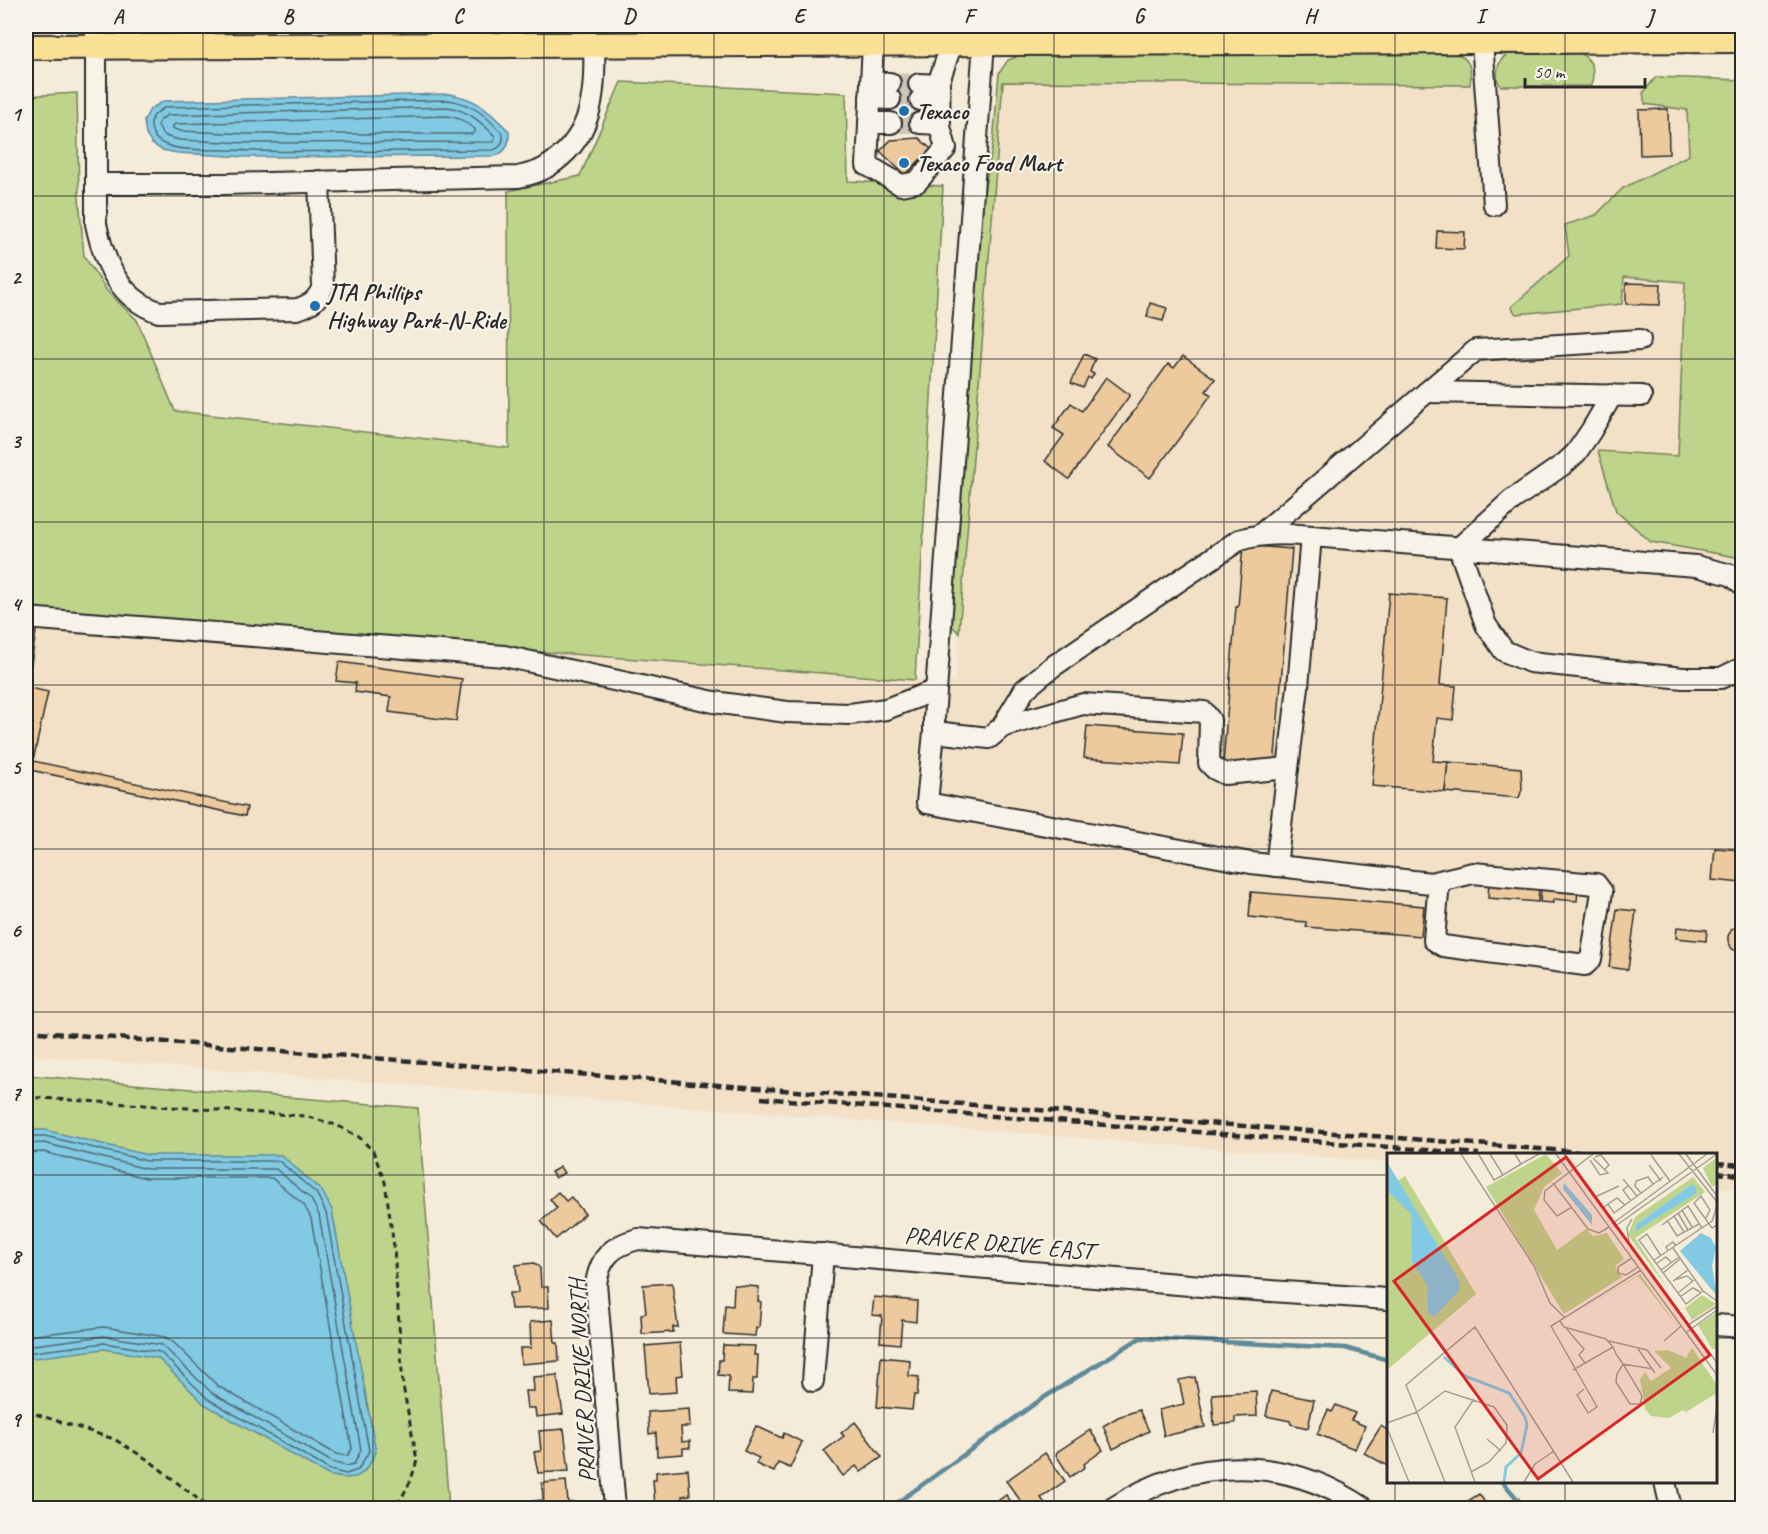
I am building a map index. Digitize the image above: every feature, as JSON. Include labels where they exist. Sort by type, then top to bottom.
[{"type":"main road","points":[[26,47],[96,36],[597,32],[873,43],[952,43],[985,34],[1497,36],[1541,33],[1743,40]]},
{"type":"street","points":[[97,184],[518,177],[543,170],[563,154],[584,128],[590,105],[597,32]]},
{"type":"street","points":[[985,34],[927,803],[1251,863],[1431,883],[1439,881],[1473,873],[1596,884],[1602,892],[1591,959],[1585,964],[1443,946],[1434,940],[1439,881]]},
{"type":"street","points":[[96,36],[96,224],[101,250],[108,268],[130,295],[144,307],[159,312],[297,309],[308,306],[318,299],[323,286],[319,182]]},
{"type":"street","points":[[1494,205],[1497,36]]},
{"type":"street","points":[[873,43],[880,91],[869,123],[867,165],[901,185],[917,182],[946,148],[940,124],[939,92],[952,43]]},
{"type":"street","points":[[919,92],[939,92]]},
{"type":"street","points":[[869,123],[891,123]]},
{"type":"street","points":[[920,123],[940,124]]},
{"type":"street","points":[[1260,534],[1476,350],[1640,340]]},
{"type":"street","points":[[1427,392],[1641,396]]},
{"type":"street","points":[[1459,548],[1512,500],[1570,459],[1592,431],[1612,395]]},
{"type":"street","points":[[934,732],[989,738],[1002,727],[1025,689],[1052,667],[1239,540],[1260,534],[1283,533],[1696,566],[1731,575],[1743,584]]},
{"type":"street","points":[[1276,866],[1298,687],[1311,536]]},
{"type":"street","points":[[1459,548],[1486,625],[1504,651],[1530,662],[1683,678],[1721,678],[1743,668]]},
{"type":"street","points":[[26,618],[504,656],[714,702],[787,712],[850,714],[886,709],[936,690]]},
{"type":"street","points":[[1002,727],[1083,704],[1204,712],[1210,720],[1209,764],[1215,770],[1225,774],[1288,768]]},
{"type":"street","name":"PRAVER DRIVE EAST","points":[[608,1254],[621,1244],[638,1239],[1215,1287],[1387,1299]]},
{"type":"street","name":"PRAVER DRIVE NORTH","points":[[608,1254],[599,1269],[596,1283],[615,1509]]},
{"type":"street","points":[[813,1381],[823,1254]]},
{"type":"street","points":[[1717,1325],[1743,1327]]},
{"type":"street","points":[[1113,1509],[1126,1500],[1169,1480],[1212,1470],[1242,1468],[1290,1474],[1318,1482],[1340,1492],[1364,1509]]},
{"type":"street","points":[[1665,1483],[1671,1509]]},
{"type":"path","points":[[26,1097],[305,1116],[336,1125],[359,1137],[373,1151],[385,1182],[394,1247],[403,1386],[417,1460],[411,1480],[401,1499],[392,1509]]},
{"type":"path","points":[[26,1411],[114,1439],[150,1461],[209,1509]]},
{"type":"shaded area","points":[[1003,81],[1675,87],[1742,91],[1742,1189],[1717,1187],[1717,1153],[1387,1153],[1387,1162],[26,1055],[26,613],[955,682]]},
{"type":"green space","points":[[1455,53],[1464,58],[1469,66],[1470,85],[1003,82],[959,633],[949,623],[983,197],[993,143],[999,73],[1008,60],[1021,55]]},
{"type":"green space","points":[[1580,53],[1591,63],[1593,76],[1591,86],[1501,86],[1498,82],[1498,66],[1508,54]]},
{"type":"green space","points":[[1656,77],[1742,80],[1742,558],[1651,542],[1616,511],[1598,451],[1678,456],[1685,282],[1624,277],[1622,304],[1516,314],[1511,307],[1569,256],[1565,225],[1596,215],[1623,188],[1689,155],[1687,110],[1645,104],[1643,93]]},
{"type":"green space","points":[[621,82],[846,93],[848,181],[943,186],[915,680],[26,613],[26,96],[77,93],[79,198],[84,256],[107,291],[137,320],[175,411],[509,448],[508,191],[580,176]]},
{"type":"green space","points":[[26,1075],[418,1108],[449,1508],[26,1508]]},
{"type":"water","points":[[450,94],[476,103],[509,131],[508,143],[502,152],[495,156],[247,157],[178,153],[162,150],[152,144],[146,135],[144,121],[150,109],[164,101]]},
{"type":"water","points":[[26,1130],[45,1130],[147,1155],[281,1155],[322,1191],[332,1210],[376,1452],[363,1473],[353,1478],[328,1475],[204,1404],[158,1358],[104,1349],[26,1359]]},
{"type":"building","points":[[1668,109],[1669,154],[1640,155],[1639,110]]},
{"type":"building","name":"Texaco Food Mart","points":[[919,138],[931,149],[905,175],[880,151],[891,140]]},
{"type":"building","points":[[1437,231],[1465,232],[1464,249],[1436,248]]},
{"type":"building","points":[[1626,283],[1661,284],[1660,305],[1626,304]]},
{"type":"building","points":[[1150,303],[1167,308],[1163,321],[1147,317]]},
{"type":"building","points":[[1084,354],[1095,359],[1090,372],[1094,374],[1091,379],[1088,377],[1083,388],[1071,383]]},
{"type":"building","points":[[1183,356],[1215,379],[1206,391],[1211,395],[1150,478],[1108,447],[1168,364],[1174,368]]},
{"type":"building","points":[[1106,377],[1130,395],[1069,479],[1045,461],[1064,435],[1053,428],[1071,403],[1082,411]]},
{"type":"building","points":[[1243,545],[1292,549],[1274,767],[1223,763]]},
{"type":"building","points":[[1389,593],[1447,598],[1440,685],[1456,686],[1453,720],[1437,718],[1433,761],[1448,762],[1445,792],[1372,786]]},
{"type":"building","points":[[26,631],[36,632],[31,664],[26,663]]},
{"type":"building","points":[[339,662],[462,679],[456,721],[389,712],[391,697],[355,692],[356,683],[336,681]]},
{"type":"building","points":[[26,687],[48,692],[33,761],[247,807],[245,816],[30,770],[26,786]]},
{"type":"building","points":[[1087,726],[1183,733],[1180,765],[1084,758]]},
{"type":"building","points":[[1448,762],[1521,768],[1522,789],[1519,798],[1445,792]]},
{"type":"building","points":[[1715,848],[1742,850],[1742,883],[1712,880]]},
{"type":"building","points":[[1489,882],[1539,886],[1538,902],[1488,898]]},
{"type":"building","points":[[1541,887],[1578,891],[1577,901],[1553,899],[1553,903],[1540,902]]},
{"type":"building","points":[[1251,892],[1424,906],[1421,936],[1306,927],[1306,922],[1249,917]]},
{"type":"building","points":[[1617,909],[1636,911],[1628,970],[1609,967]]},
{"type":"building","points":[[1742,925],[1742,952],[1740,952],[1732,949],[1728,936],[1732,929]]},
{"type":"building","points":[[1677,927],[1707,930],[1706,941],[1676,938]]},
{"type":"building","points":[[560,1167],[564,1173],[555,1178],[551,1172]]},
{"type":"building","points":[[558,1192],[566,1201],[571,1197],[585,1214],[556,1239],[541,1221],[557,1208],[550,1199]]},
{"type":"building","points":[[534,1263],[540,1268],[541,1287],[548,1287],[549,1308],[511,1309],[509,1293],[518,1293],[516,1265]]},
{"type":"building","points":[[672,1283],[678,1327],[673,1327],[673,1332],[642,1334],[641,1314],[646,1313],[643,1285]]},
{"type":"building","points":[[734,1285],[759,1287],[758,1301],[761,1302],[759,1328],[756,1328],[755,1336],[723,1334],[725,1305],[733,1306]]},
{"type":"building","points":[[874,1297],[917,1301],[916,1322],[902,1320],[900,1344],[880,1342],[882,1316],[872,1315]]},
{"type":"building","points":[[553,1320],[559,1361],[521,1364],[520,1348],[531,1348],[530,1322]]},
{"type":"building","points":[[680,1343],[683,1375],[676,1376],[677,1392],[649,1394],[645,1346]]},
{"type":"building","points":[[723,1345],[755,1346],[754,1355],[758,1355],[757,1379],[753,1379],[752,1394],[728,1393],[729,1376],[718,1375]]},
{"type":"building","points":[[881,1357],[910,1360],[909,1376],[919,1377],[912,1410],[877,1407]]},
{"type":"building","points":[[557,1375],[563,1414],[536,1417],[535,1408],[527,1408],[525,1391],[534,1391],[533,1377]]},
{"type":"building","points":[[1195,1377],[1205,1427],[1164,1436],[1159,1410],[1184,1404],[1179,1380]]},
{"type":"building","points":[[1256,1391],[1257,1416],[1235,1417],[1235,1423],[1214,1425],[1212,1394]]},
{"type":"building","points":[[1271,1391],[1314,1400],[1308,1428],[1266,1416]]},
{"type":"building","points":[[1336,1405],[1355,1413],[1351,1420],[1365,1426],[1355,1449],[1317,1434],[1328,1410],[1332,1412]]},
{"type":"building","points":[[689,1409],[690,1427],[681,1427],[682,1442],[690,1441],[690,1448],[683,1448],[683,1454],[657,1456],[656,1433],[649,1434],[648,1412]]},
{"type":"building","points":[[1139,1410],[1149,1431],[1113,1449],[1103,1426],[1118,1417]]},
{"type":"building","points":[[855,1422],[882,1457],[861,1472],[856,1466],[843,1476],[824,1451],[844,1436],[841,1433]]},
{"type":"building","points":[[756,1426],[782,1438],[784,1433],[802,1442],[790,1468],[778,1463],[774,1472],[756,1464],[759,1458],[744,1451]]},
{"type":"building","points":[[1381,1426],[1387,1430],[1387,1465],[1364,1453]]},
{"type":"building","points":[[564,1429],[569,1471],[538,1473],[534,1452],[541,1451],[539,1431]]},
{"type":"building","points":[[1090,1430],[1103,1450],[1070,1477],[1056,1455],[1057,1452]]},
{"type":"building","points":[[1045,1453],[1065,1481],[1041,1498],[1047,1506],[1026,1508],[1006,1481]]},
{"type":"building","points":[[688,1469],[690,1495],[682,1496],[683,1508],[655,1506],[653,1480],[656,1480],[656,1472]]},
{"type":"building","points":[[566,1481],[568,1503],[574,1502],[574,1508],[533,1508],[533,1501],[543,1500],[542,1483]]},
{"type":"building","points":[[1479,1494],[1489,1508],[1457,1508]]},
{"type":"building","points":[[1006,1495],[1016,1508],[995,1508],[998,1507],[995,1503]]},
{"type":"waterway","points":[[890,1508],[1040,1400],[1140,1338],[1345,1348],[1387,1360]]},
{"type":"waterway","points":[[1504,1483],[1525,1508]]},
{"type":"tunnel","points":[[890,83],[919,84]]},
{"type":"tunnel","points":[[890,99],[920,100]]},
{"type":"tunnel","points":[[891,123],[920,123]]},
{"type":"railway","points":[[26,1031],[1591,1153]]},
{"type":"railway","points":[[761,1098],[1466,1153]]},
{"type":"railway","points":[[1717,1163],[1742,1165]]},
{"type":"railway","points":[[1717,1173],[1742,1175]]},
{"type":"place","name":"Texaco","points":[[904,111]]},
{"type":"place","name":"Texaco Food Mart","points":[[904,163]]},
{"type":"place","name":"JTA Phillips Highway Park-N-Ride","points":[[315,306]]}]
